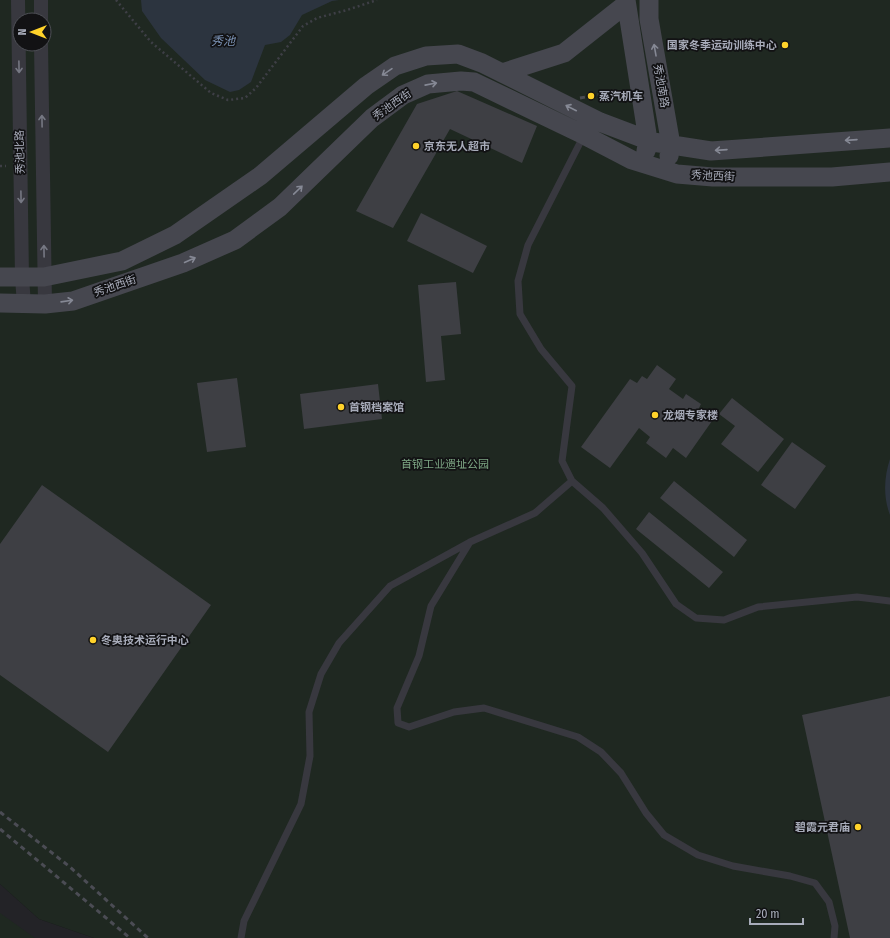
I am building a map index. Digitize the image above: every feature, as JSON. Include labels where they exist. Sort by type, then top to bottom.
[{"type":"street","name":"秀池北路","points":[[18,0],[22,278],[24,304]]},
{"type":"street","points":[[41,0],[41,12]]},
{"type":"street","name":"秀池南路","points":[[649,0],[650,19],[671,145],[665,171]]},
{"type":"street","points":[[502,73],[564,53],[626,2]]},
{"type":"street","name":"秀池南路","points":[[626,2],[648,140],[643,164]]},
{"type":"street","name":"秀池北路","points":[[41,52],[45,304]]},
{"type":"street","name":"秀池西街","points":[[0,277],[44,277],[122,261],[175,235],[260,176],[366,86],[395,66],[426,56],[458,54],[482,63],[502,73],[588,126],[632,160],[665,171],[677,174],[713,177],[832,177],[890,172]]},
{"type":"street","name":"秀池西街","points":[[0,303],[45,304],[73,301],[183,263],[235,240],[280,207],[372,118],[403,95],[428,84],[461,81],[474,82],[588,126],[671,145],[711,151],[890,138]]},
{"type":"lane","points":[[588,126],[528,245],[518,281],[520,314],[541,349],[572,386],[562,461],[572,481],[603,508],[642,553],[676,604],[696,618],[724,620],[758,607],[857,597],[890,601]]},
{"type":"lane","points":[[241,938],[244,921],[301,804],[310,756],[309,712],[321,674],[339,643],[390,586],[470,542],[535,513],[572,481]]},
{"type":"lane","points":[[470,542],[431,606],[420,656],[398,708],[398,723],[410,727],[454,712],[484,708],[578,737],[601,752],[621,773],[646,813],[664,835],[698,855],[733,866],[790,876],[815,883],[829,902],[835,926],[834,938]]},
{"type":"path","points":[[116,0],[151,42],[211,93],[228,100],[244,98],[256,88],[303,26],[318,18],[377,0]]},
{"type":"shaded area","points":[[0,884],[39,919],[94,938],[0,938]]},
{"type":"green space","name":"首钢工业遗址公园","points":[[0,0],[890,0],[890,938],[94,938],[39,919],[0,884]]},
{"type":"green space","points":[[0,913],[35,938],[0,938]]},
{"type":"water","name":"秀池","points":[[141,0],[339,0],[332,1],[302,15],[290,35],[281,42],[265,45],[251,82],[239,90],[230,92],[205,80],[161,38],[142,11]]},
{"type":"water","points":[[890,459],[890,515],[886,501],[885,487],[886,473]]},
{"type":"building","name":"京东无人超市","points":[[457,91],[537,126],[522,163],[450,129],[393,228],[356,211],[417,104]]},
{"type":"building","points":[[421,213],[487,246],[473,273],[407,241]]},
{"type":"building","points":[[456,282],[461,334],[441,336],[445,380],[426,382],[418,285]]},
{"type":"building","name":"龙烟专家楼","points":[[657,365],[676,379],[669,389],[683,399],[686,394],[701,404],[698,410],[712,421],[686,458],[673,448],[666,458],[646,443],[650,437],[639,428],[610,468],[581,447],[630,379],[637,383],[642,376],[647,379]]},
{"type":"building","points":[[237,378],[246,447],[207,452],[197,383]]},
{"type":"building","name":"首钢档案馆","points":[[378,384],[382,419],[304,429],[300,394]]},
{"type":"building","points":[[732,398],[784,439],[758,472],[721,444],[735,426],[719,414]]},
{"type":"building","points":[[792,442],[826,466],[795,509],[761,485]]},
{"type":"building","points":[[674,481],[747,540],[734,557],[660,498]]},
{"type":"building","name":"冬奥技术运行中心","points":[[42,485],[211,605],[108,752],[0,675],[0,544]]},
{"type":"building","points":[[649,512],[723,572],[709,588],[636,529]]},
{"type":"building","name":"碧霞元君庙","points":[[890,696],[890,938],[850,938],[802,715]]},
{"type":"railway","points":[[580,98],[603,94]]},
{"type":"railway","points":[[0,812],[70,867],[148,938]]},
{"type":"railway","points":[[0,829],[130,938]]},
{"type":"place","name":"国家冬季运动训练中心","points":[[785,45]]},
{"type":"place","name":"蒸汽机车","points":[[591,96]]},
{"type":"place","name":"京东无人超市","points":[[416,146]]},
{"type":"place","name":"首钢档案馆","points":[[341,407]]},
{"type":"place","name":"龙烟专家楼","points":[[655,415]]},
{"type":"place","name":"冬奥技术运行中心","points":[[93,640]]},
{"type":"place","name":"碧霞元君庙","points":[[858,827]]}]
